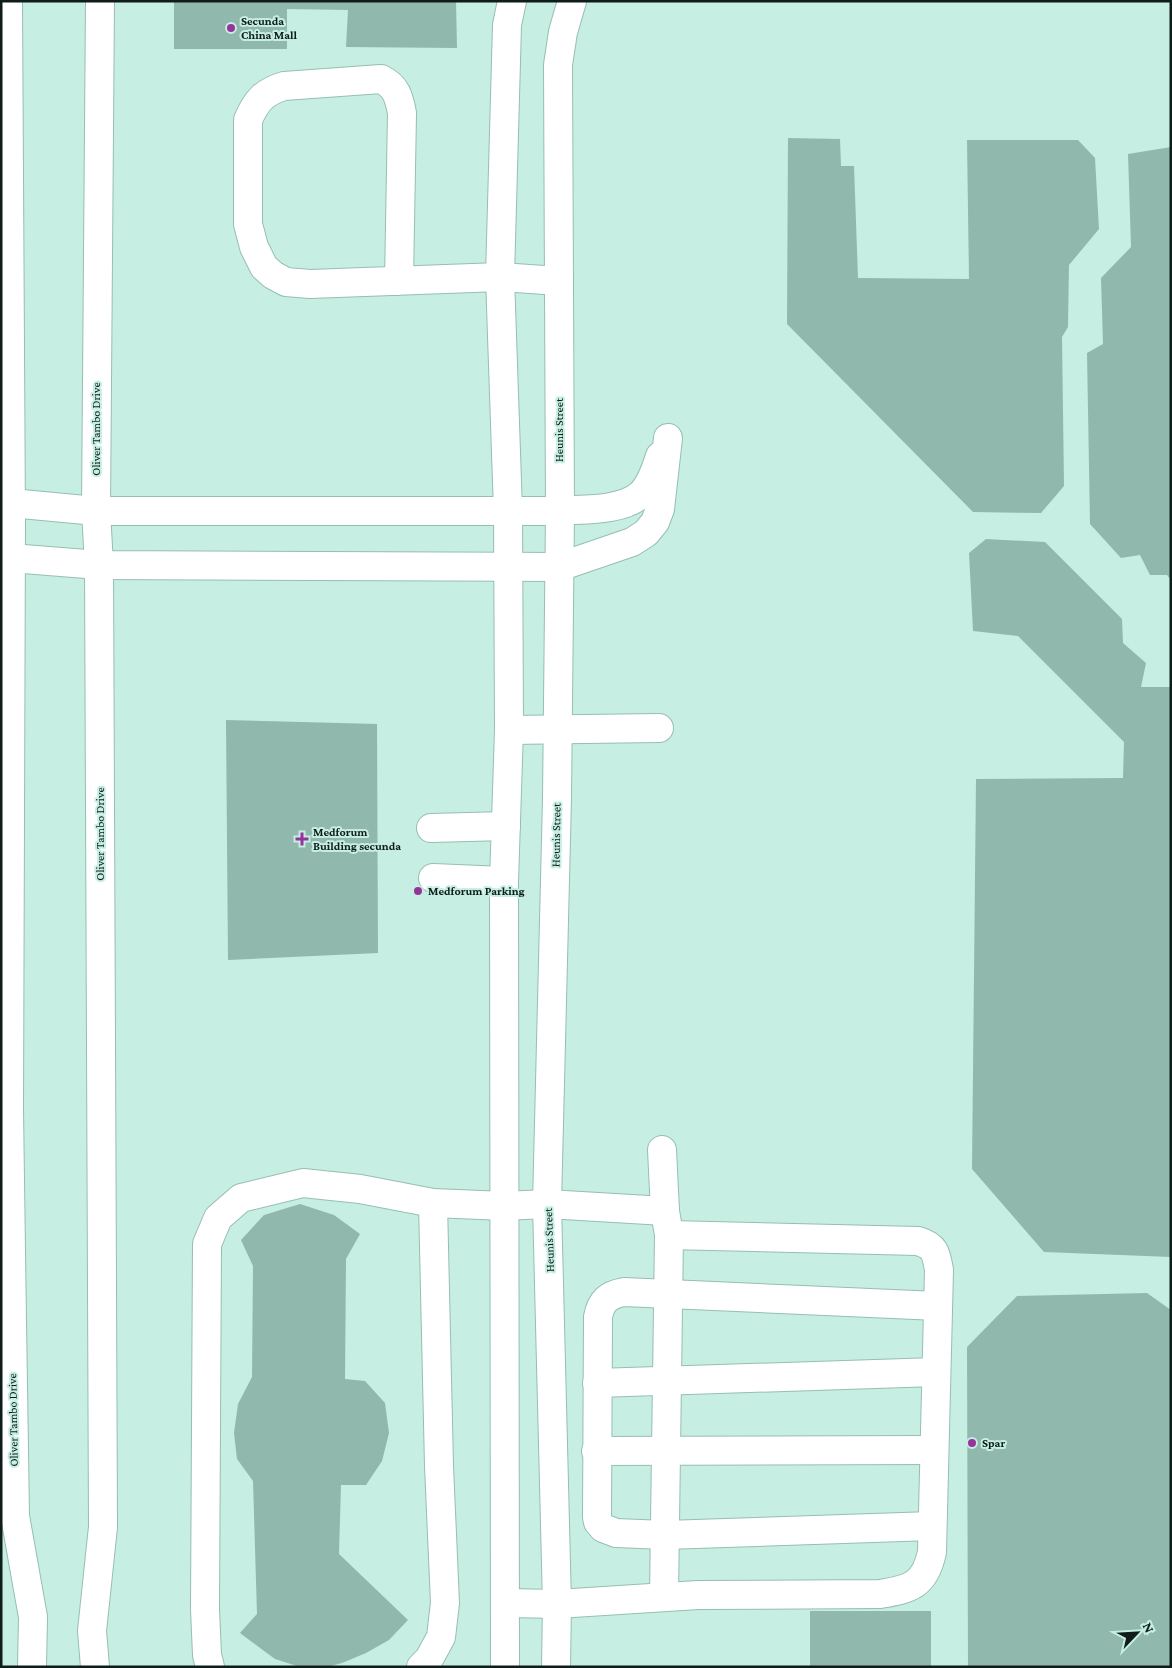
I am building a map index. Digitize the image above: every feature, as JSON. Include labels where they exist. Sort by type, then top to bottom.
[{"type":"street","name":"Oliver Tambo Drive","points":[[8,1],[11,558],[5,1121],[6,1310],[15,1516],[33,1617],[32,1667]]},
{"type":"street","name":"Oliver Tambo Drive","points":[[96,1667],[92,1631],[103,1527],[99,565],[96,510],[100,1]]},
{"type":"street","points":[[505,1667],[504,880],[509,730],[508,511],[500,278],[508,25],[512,1]]},
{"type":"street","name":"Heunis Street","points":[[556,1667],[557,1604],[547,1204],[557,799],[560,511],[558,65],[563,32],[571,3]]},
{"type":"street","points":[[399,281],[402,113],[400,100],[391,83],[381,79],[284,86],[270,90],[254,106],[248,120],[248,224],[254,247],[264,267],[273,276],[286,282],[310,284],[500,278],[559,281]]},
{"type":"street","points":[[11,503],[96,510],[560,511],[613,506],[630,501],[641,494],[655,471],[668,438],[660,509],[646,533],[632,542],[559,567],[99,565],[11,558]]},
{"type":"street","points":[[509,730],[659,728]]},
{"type":"street","points":[[431,828],[506,826]]},
{"type":"street","points":[[433,878],[504,880]]},
{"type":"street","points":[[662,1150],[667,1223],[668,1294],[664,1597]]},
{"type":"street","points":[[210,1667],[207,1656],[205,1609],[207,1244],[218,1218],[241,1198],[303,1183],[360,1190],[433,1203],[505,1206],[547,1204],[667,1223],[918,1241],[928,1244],[937,1256],[939,1270],[932,1552],[928,1567],[920,1580],[910,1587],[896,1592],[880,1594],[664,1597],[557,1604],[505,1603]]},
{"type":"street","points":[[421,1667],[429,1659],[441,1637],[445,1603],[439,1466],[433,1203]]},
{"type":"street","points":[[932,1526],[665,1535],[616,1533],[603,1528],[598,1522],[597,1517],[598,1316],[600,1308],[609,1296],[624,1292],[938,1306]]},
{"type":"street","points":[[597,1382],[936,1372]]},
{"type":"street","points":[[596,1451],[934,1450]]},
{"type":"building","name":"Secunda China Mall","points":[[174,1],[456,1],[457,48],[346,47],[348,10],[287,9],[287,49],[174,49]]},
{"type":"building","points":[[788,138],[840,139],[841,166],[854,166],[858,278],[969,279],[967,140],[1078,140],[1095,158],[1099,229],[1069,265],[1068,327],[1062,337],[1064,486],[1041,513],[973,512],[787,324]]},
{"type":"building","points":[[1171,147],[1171,580],[1167,575],[1150,575],[1140,555],[1121,558],[1090,524],[1087,353],[1103,344],[1101,278],[1131,247],[1128,154]]},
{"type":"building","points":[[986,539],[1045,542],[1122,619],[1123,643],[1146,663],[1141,687],[1171,687],[1171,1257],[1044,1252],[972,1169],[976,779],[1123,778],[1124,742],[1018,636],[973,631],[969,553]]},
{"type":"building","name":"Medforum Building secunda","points":[[226,720],[377,724],[378,953],[228,960]]},
{"type":"building","points":[[300,1204],[334,1215],[360,1234],[346,1259],[345,1379],[365,1381],[385,1403],[389,1433],[382,1461],[366,1485],[341,1485],[339,1554],[408,1620],[389,1640],[366,1653],[327,1667],[300,1667],[275,1659],[240,1633],[257,1614],[253,1481],[237,1459],[234,1433],[238,1404],[252,1377],[253,1266],[241,1240],[264,1215]]},
{"type":"building","points":[[1147,1293],[1171,1310],[1171,1667],[968,1667],[967,1347],[1017,1296]]},
{"type":"building","points":[[810,1611],[931,1611],[931,1667],[810,1667]]},
{"type":"place","name":"Secunda China Mall","points":[[231,28]]},
{"type":"place","name":"Medforum Building secunda","points":[[302,839]]},
{"type":"place","name":"Medforum Parking","points":[[418,891]]},
{"type":"place","name":"Spar","points":[[972,1443]]}]
